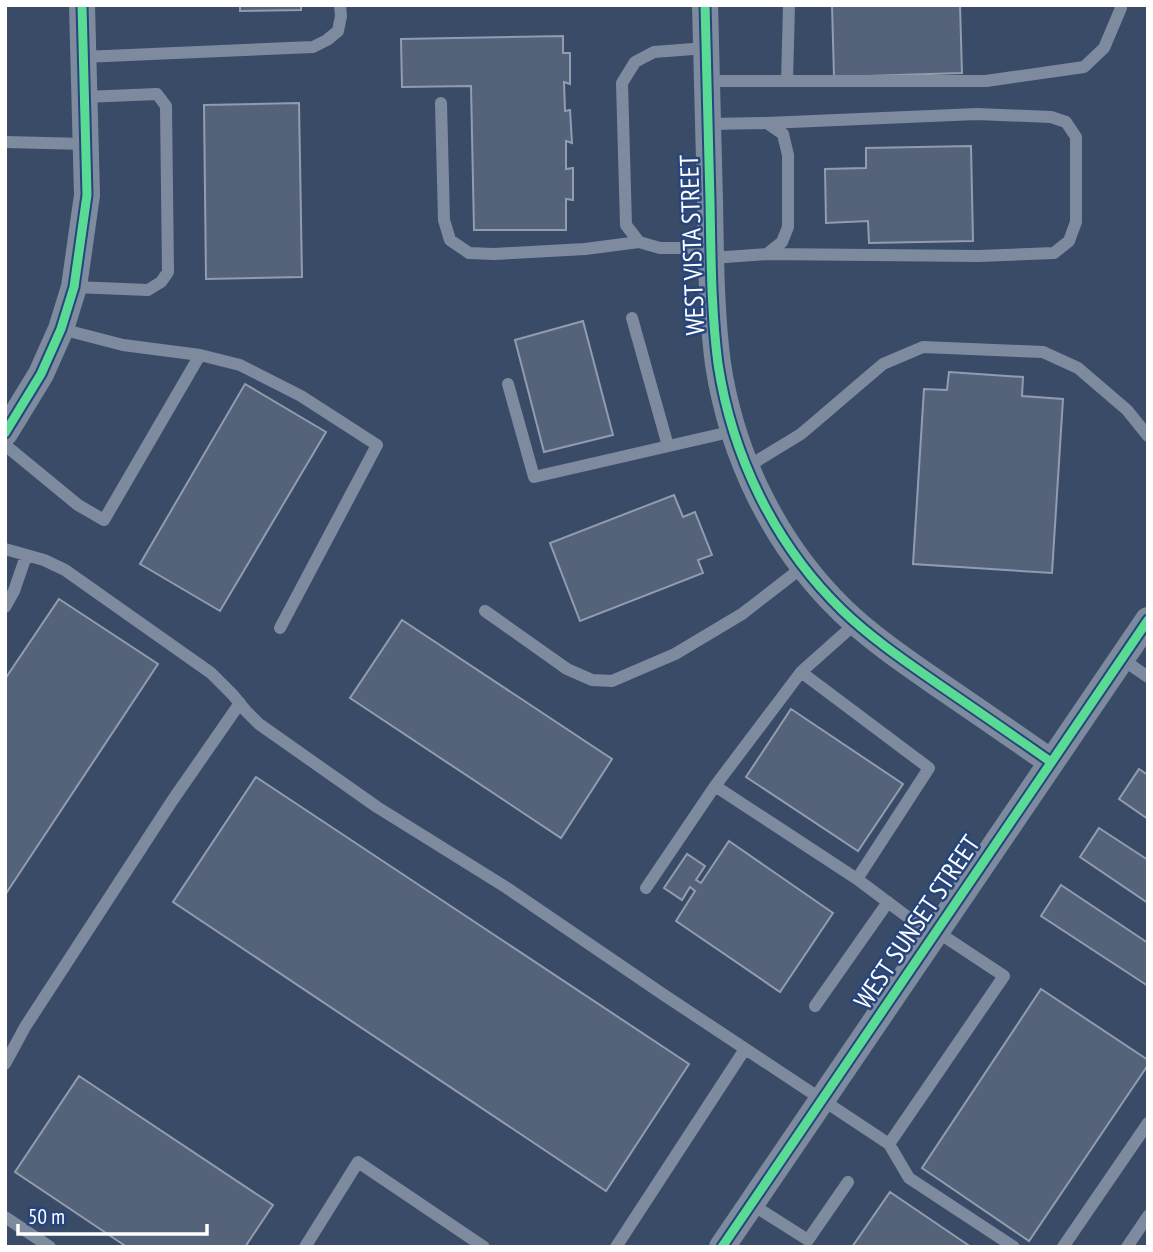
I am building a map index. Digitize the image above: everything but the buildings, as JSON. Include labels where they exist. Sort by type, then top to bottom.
[{"type":"street","points":[[5,433],[41,374],[61,329],[74,287],[87,195],[82,5]]},
{"type":"street","name":"WEST VISTA STREET","points":[[705,5],[711,253],[718,363],[725,402],[734,431],[767,512],[804,566],[856,623],[895,654],[1051,762]]},
{"type":"street","name":"WEST SUNSET STREET","points":[[722,1247],[1148,620]]},
{"type":"lane","points":[[83,57],[313,47],[338,31],[340,5]]},
{"type":"lane","points":[[787,81],[789,5]]},
{"type":"lane","points":[[707,80],[986,81],[1084,67],[1104,48],[1120,5]]},
{"type":"lane","points":[[639,242],[626,225],[622,83],[635,62],[654,52],[706,48]]},
{"type":"lane","points":[[74,287],[148,290],[161,282],[168,272],[166,106],[157,94],[85,97]]},
{"type":"lane","points":[[441,103],[444,220],[450,240],[469,253],[494,254],[639,242],[660,248],[711,253],[978,256],[1054,253],[1069,241],[1076,222],[1076,137],[1066,122],[1051,117],[977,114],[708,124]]},
{"type":"lane","points":[[767,123],[783,134],[788,155],[788,227],[782,242],[767,254]]},
{"type":"lane","points":[[5,142],[86,144]]},
{"type":"lane","points":[[632,318],[668,446]]},
{"type":"lane","points":[[61,329],[123,345],[200,355],[240,365],[302,396],[377,445],[280,628]]},
{"type":"lane","points":[[747,467],[801,434],[883,364],[923,347],[1043,352],[1078,368],[1127,410],[1148,436]]},
{"type":"lane","points":[[5,445],[78,505],[104,520],[200,355]]},
{"type":"lane","points":[[508,384],[534,477],[734,431]]},
{"type":"lane","points":[[5,549],[65,570],[211,673],[259,724],[377,807],[507,888],[890,1144],[909,1178],[1014,1247]]},
{"type":"lane","points":[[5,607],[15,591],[26,556]]},
{"type":"lane","points":[[485,611],[567,669],[592,680],[612,681],[675,654],[743,614],[804,566]]},
{"type":"lane","points":[[646,888],[716,786],[801,672],[856,623]]},
{"type":"lane","points":[[1122,659],[1148,677]]},
{"type":"lane","points":[[801,672],[929,768],[857,879]]},
{"type":"lane","points":[[5,1064],[143,846],[240,703]]},
{"type":"lane","points":[[716,786],[935,934],[1004,976],[890,1144]]},
{"type":"lane","points":[[815,1006],[888,902]]},
{"type":"lane","points":[[616,1247],[745,1049]]},
{"type":"lane","points":[[1063,1247],[1148,1123]]},
{"type":"lane","points":[[305,1247],[358,1162],[484,1247]]},
{"type":"lane","points":[[751,1204],[808,1240],[848,1182]]},
{"type":"lane","points":[[1127,1247],[1148,1216]]},
{"type":"lane","points":[[5,1217],[44,1245]]},
{"type":"cycle path","points":[[5,433],[41,374],[61,329],[74,287],[87,195],[82,5]]},
{"type":"cycle path","points":[[705,5],[712,282],[718,364],[734,432],[760,497],[796,557],[842,610],[876,640],[1051,762]]},
{"type":"cycle path","points":[[722,1247],[1148,620]]}]
